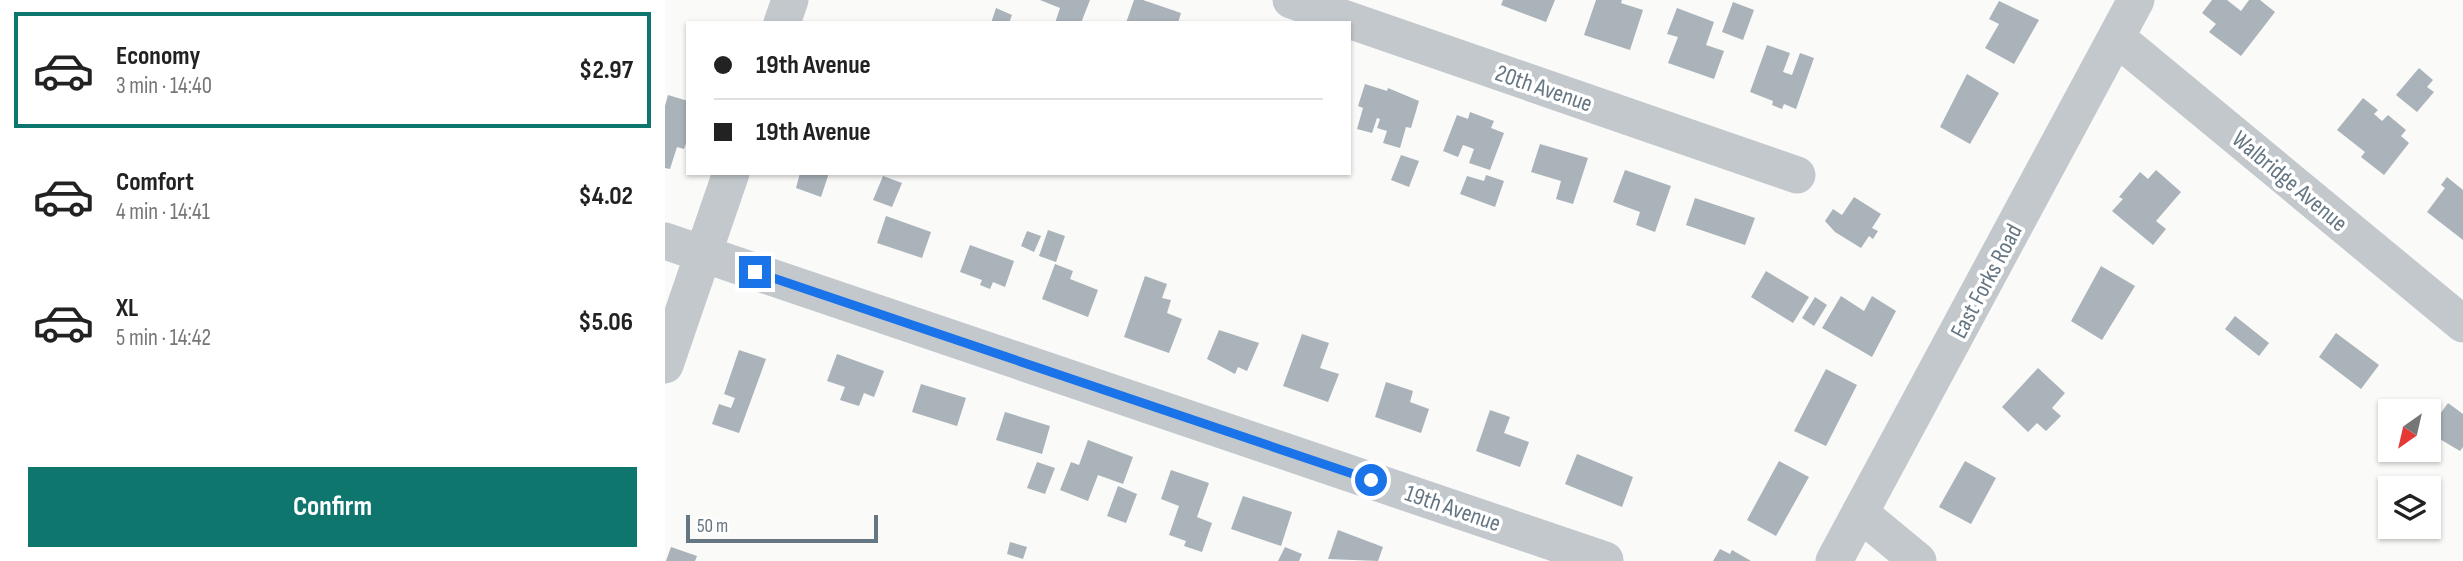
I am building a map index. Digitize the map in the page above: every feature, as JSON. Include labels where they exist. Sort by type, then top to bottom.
[{"type":"street","points":[[783,21],[790,0]]},
{"type":"street","name":"20th Avenue","points":[[1291,0],[1797,175]]},
{"type":"street","name":"East Forks Road","points":[[1835,561],[2136,0]]},
{"type":"street","name":"Walbridge Avenue","points":[[2117,38],[2463,324]]},
{"type":"street","points":[[665,365],[730,175]]},
{"type":"street","name":"19th Avenue","points":[[665,241],[1605,560]]},
{"type":"street","points":[[1860,513],[1918,561]]},
{"type":"building","points":[[1040,0],[1090,0],[1082,21],[1056,21],[1060,8]]},
{"type":"building","points":[[1134,0],[1143,0],[1181,13],[1179,21],[1127,21]]},
{"type":"building","points":[[1503,0],[1555,0],[1546,22],[1501,5]]},
{"type":"building","points":[[1596,0],[1622,0],[1621,3],[1643,10],[1630,50],[1584,35]]},
{"type":"building","points":[[2212,0],[2227,0],[2241,11],[2249,0],[2260,0],[2275,12],[2241,56],[2209,32],[2216,24],[2202,13]]},
{"type":"building","points":[[1999,1],[2039,20],[2014,64],[1985,48],[1999,24],[1989,19]]},
{"type":"building","points":[[1733,2],[1754,10],[1743,40],[1722,32]]},
{"type":"building","points":[[996,8],[1012,15],[1010,21],[992,21]]},
{"type":"building","points":[[1677,8],[1714,22],[1706,45],[1724,51],[1714,79],[1668,63],[1678,37],[1667,34]]},
{"type":"building","points":[[1767,45],[1790,53],[1783,72],[1792,75],[1800,53],[1814,58],[1796,109],[1784,104],[1782,109],[1772,105],[1773,101],[1750,92]]},
{"type":"building","points":[[2419,68],[2433,80],[2427,87],[2434,92],[2417,112],[2396,95]]},
{"type":"building","points":[[1967,74],[1999,93],[1970,144],[1940,127]]},
{"type":"building","points":[[1365,84],[1387,91],[1388,88],[1419,101],[1411,128],[1406,127],[1400,148],[1383,143],[1387,131],[1377,128],[1380,119],[1377,118],[1372,133],[1357,129],[1363,108],[1358,106]]},
{"type":"building","points":[[668,95],[686,100],[686,144],[684,149],[677,147],[670,169],[665,168],[665,106]]},
{"type":"building","points":[[2363,98],[2378,110],[2374,114],[2382,121],[2388,115],[2406,130],[2401,136],[2409,143],[2384,175],[2361,157],[2365,152],[2337,130]]},
{"type":"building","points":[[1470,112],[1494,121],[1491,128],[1504,133],[1490,170],[1469,163],[1474,149],[1463,145],[1458,157],[1443,151],[1457,115],[1468,119]]},
{"type":"building","points":[[1540,144],[1588,158],[1573,204],[1556,199],[1561,181],[1531,172]]},
{"type":"building","points":[[1401,155],[1419,161],[1409,187],[1391,180]]},
{"type":"building","points":[[1625,170],[1671,186],[1655,232],[1636,225],[1640,212],[1613,202]]},
{"type":"building","points":[[2156,170],[2181,192],[2156,221],[2166,229],[2153,245],[2112,211],[2123,199],[2119,197],[2140,172],[2148,179]]},
{"type":"building","points":[[799,175],[828,175],[821,197],[796,188]]},
{"type":"building","points":[[1486,175],[1504,181],[1495,207],[1460,194],[1467,176],[1484,181]]},
{"type":"building","points":[[883,176],[902,183],[892,207],[873,200]]},
{"type":"building","points":[[2447,177],[2463,190],[2463,240],[2427,212],[2445,188],[2441,185]]},
{"type":"building","points":[[1854,197],[1881,214],[1872,228],[1878,231],[1873,239],[1869,236],[1861,248],[1835,232],[1825,221],[1833,209],[1842,215]]},
{"type":"building","points":[[1695,198],[1755,218],[1745,245],[1686,225]]},
{"type":"building","points":[[886,216],[931,232],[922,258],[877,243]]},
{"type":"building","points":[[1048,230],[1065,236],[1056,262],[1039,256]]},
{"type":"building","points":[[1027,231],[1041,236],[1034,252],[1021,246]]},
{"type":"building","points":[[970,245],[1014,261],[1005,287],[993,282],[990,289],[980,285],[982,280],[960,272]]},
{"type":"building","points":[[1055,264],[1073,271],[1070,279],[1098,290],[1088,317],[1042,299]]},
{"type":"building","points":[[2101,266],[2135,286],[2102,340],[2071,321]]},
{"type":"building","points":[[1766,271],[1809,297],[1793,323],[1751,297]]},
{"type":"building","points":[[1145,276],[1167,284],[1162,298],[1171,300],[1167,313],[1182,319],[1169,353],[1124,337]]},
{"type":"building","points":[[1841,296],[1864,311],[1872,296],[1896,311],[1872,357],[1822,328]]},
{"type":"building","points":[[1815,297],[1827,305],[1814,326],[1802,318]]},
{"type":"building","points":[[2235,316],[2269,343],[2259,356],[2225,329]]},
{"type":"building","points":[[1219,330],[1259,343],[1247,371],[1238,367],[1235,374],[1207,359]]},
{"type":"building","points":[[2336,333],[2379,365],[2361,389],[2319,357]]},
{"type":"building","points":[[1302,334],[1329,343],[1320,368],[1339,374],[1328,402],[1283,386]]},
{"type":"building","points":[[739,350],[766,359],[739,433],[712,424],[719,404],[731,408],[735,398],[724,394]]},
{"type":"building","points":[[837,354],[884,371],[874,397],[864,393],[859,406],[840,400],[845,387],[827,381]]},
{"type":"building","points":[[2038,368],[2065,393],[2052,408],[2061,416],[2046,431],[2037,423],[2028,432],[2002,407]]},
{"type":"building","points":[[1826,369],[1857,385],[1826,446],[1794,431]]},
{"type":"building","points":[[1386,382],[1413,391],[1410,402],[1429,409],[1421,433],[1375,417]]},
{"type":"building","points":[[921,384],[966,398],[957,426],[912,412]]},
{"type":"building","points":[[2448,403],[2463,414],[2463,447],[2460,451],[2441,440],[2441,413]]},
{"type":"building","points":[[1490,410],[1510,417],[1504,433],[1529,442],[1520,467],[1476,451]]},
{"type":"building","points":[[1005,412],[1050,426],[1042,454],[996,440]]},
{"type":"building","points":[[1088,440],[1133,457],[1123,484],[1098,475],[1088,501],[1060,490],[1071,462],[1079,465]]},
{"type":"building","points":[[1577,454],[1633,477],[1622,507],[1565,484]]},
{"type":"building","points":[[1779,461],[1809,477],[1776,536],[1747,520]]},
{"type":"building","points":[[1965,461],[1996,478],[1971,524],[1939,507]]},
{"type":"building","points":[[1037,462],[1055,468],[1045,494],[1027,488]]},
{"type":"building","points":[[1171,470],[1209,483],[1197,517],[1212,523],[1202,552],[1184,546],[1186,541],[1169,535],[1179,506],[1161,499]]},
{"type":"building","points":[[1118,486],[1137,494],[1126,523],[1107,516]]},
{"type":"building","points":[[1243,496],[1292,512],[1281,546],[1231,529]]},
{"type":"building","points":[[1338,530],[1383,547],[1378,561],[1328,559]]},
{"type":"building","points":[[1010,542],[1027,547],[1023,559],[1007,554]]},
{"type":"building","points":[[671,547],[697,556],[695,561],[666,561]]},
{"type":"building","points":[[1285,547],[1302,554],[1299,561],[1278,561]]},
{"type":"building","points":[[1720,549],[1730,554],[1732,550],[1751,561],[1713,561]]},
{"type":"route","points":[[755,272],[1371,480]]}]
